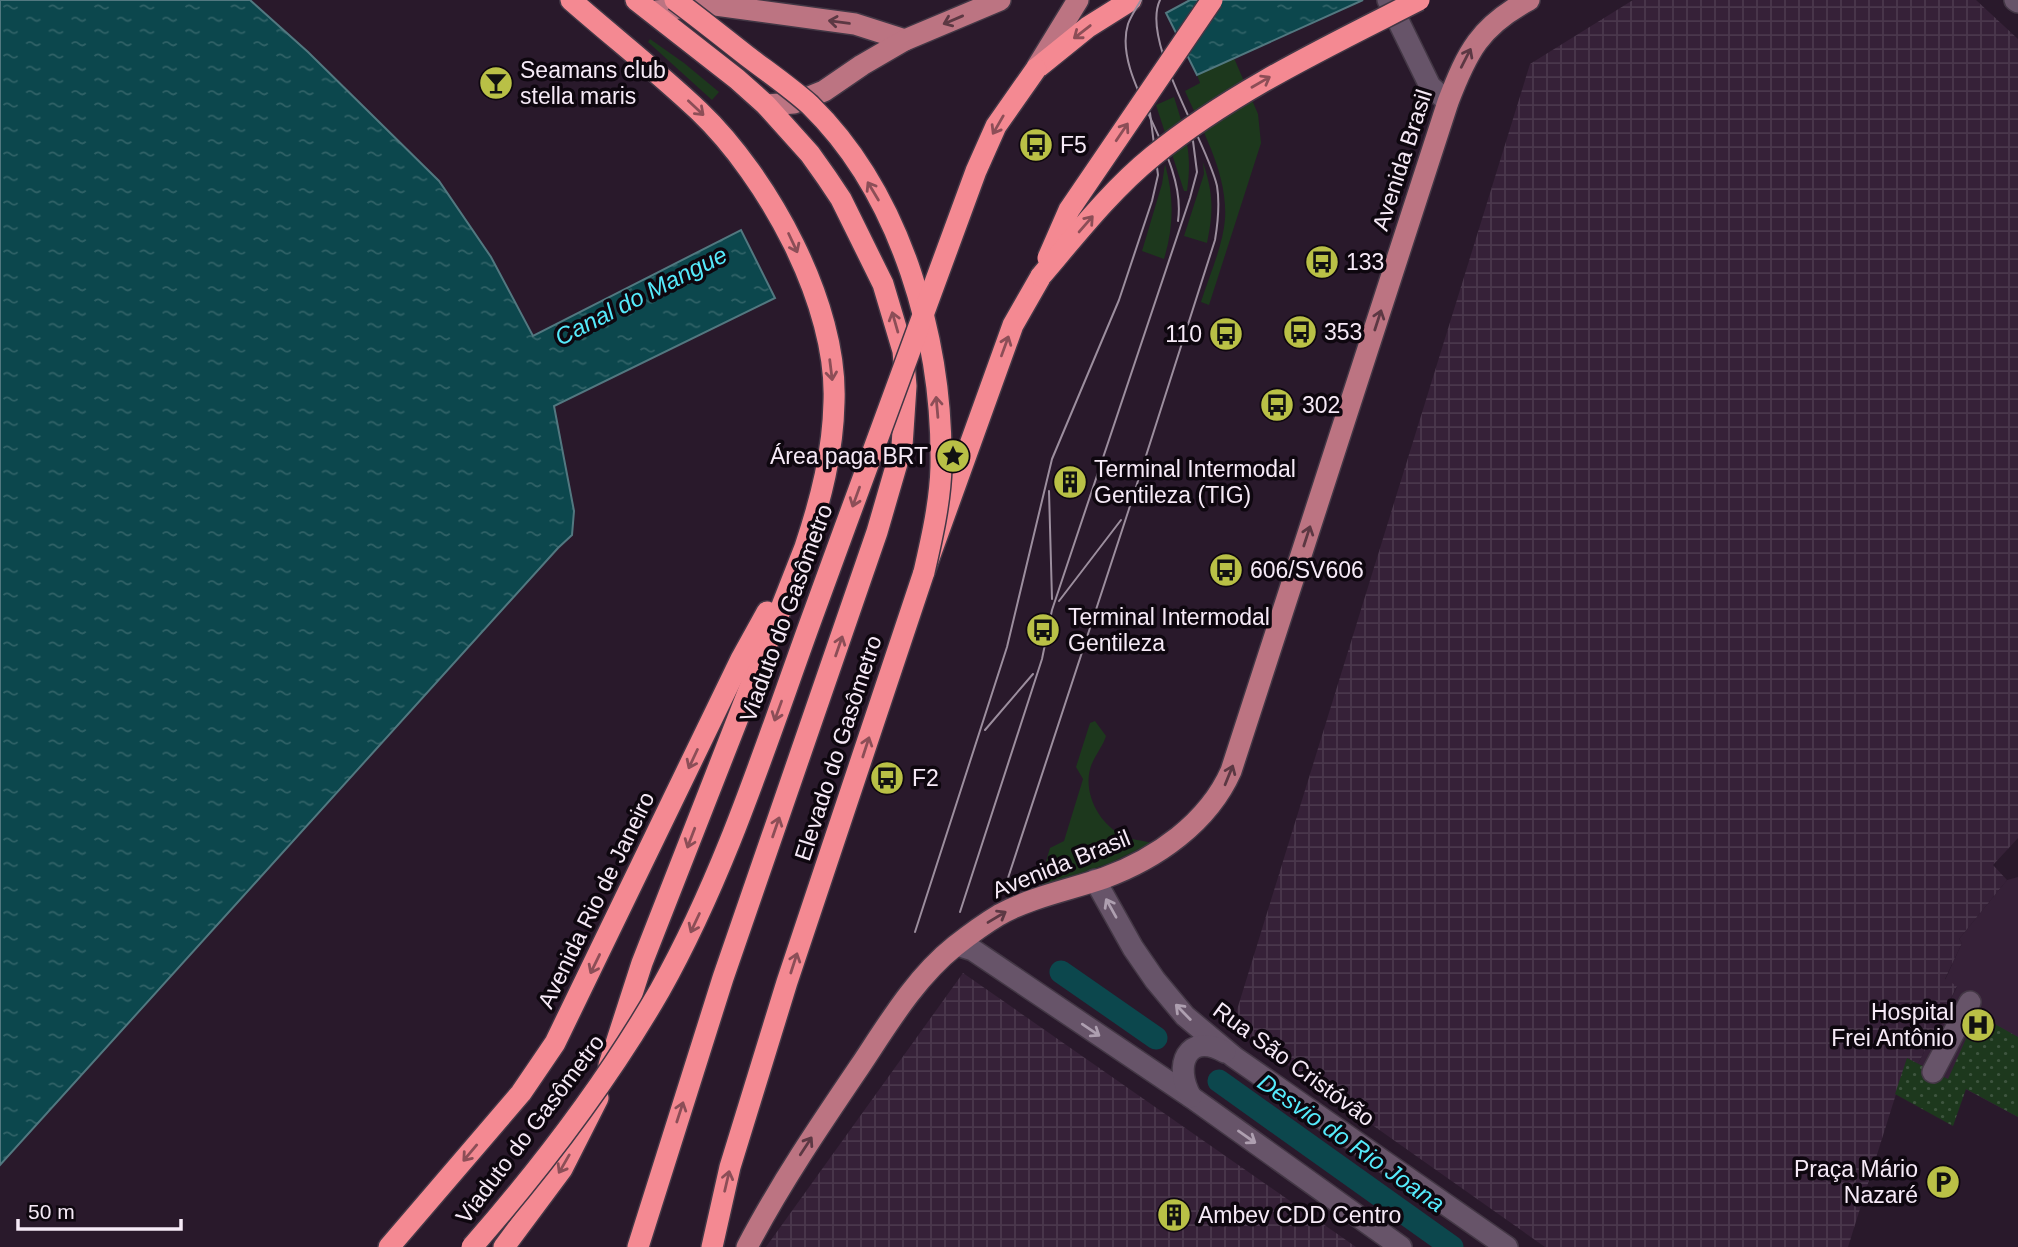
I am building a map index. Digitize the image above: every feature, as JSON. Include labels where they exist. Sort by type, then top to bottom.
[{"type":"highway","name":"Avenida Rio de Janeiro","points":[[504,1247],[562,1169],[600,1094],[642,963],[818,506],[828,466],[834,400],[826,337],[809,280],[775,207],[743,162],[699,111],[570,0]]},
{"type":"highway","points":[[636,0],[766,105],[827,178],[841,199],[883,284],[902,351],[906,386],[905,419],[896,472],[723,978],[638,1247]]},
{"type":"highway","name":"Viaduto do Gasômetro","points":[[472,1247],[558,1143],[600,1087],[660,989],[691,930],[744,807],[976,171],[996,126],[1036,69],[1088,27],[1130,0]]},
{"type":"highway","name":"Elevado do Gasômetro","points":[[712,1247],[730,1167],[783,995],[924,572],[1013,325],[1041,276],[1069,210],[1212,0]]},
{"type":"highway","name":"Elevado do Gasômetro","points":[[1041,276],[1107,200],[1151,157],[1212,111],[1272,76],[1419,0]]},
{"type":"highway","points":[[661,4],[783,82],[810,106],[852,155],[894,230],[921,304],[933,359],[940,468],[939,496],[924,572]]},
{"type":"highway","name":"Avenida Rio de Janeiro","points":[[389,1247],[521,1093],[555,1043],[741,659],[804,547]]},
{"type":"highway","points":[[408,1247],[422,1211]]},
{"type":"main road","points":[[766,105],[794,103],[824,91],[905,40],[1000,0]]},
{"type":"main road","points":[[1036,69],[1078,0]]},
{"type":"main road","name":"Avenida Brasil","points":[[747,1247],[790,1170],[910,993],[957,945],[999,915],[1031,901],[1131,867],[1169,843],[1207,812],[1222,791],[1231,771],[1448,102],[1471,48],[1508,11],[1529,0]]},
{"type":"main road","points":[[661,4],[714,62]]},
{"type":"main road","points":[[661,4],[708,4],[855,24],[905,40]]},
{"type":"street","points":[[1388,0],[1430,86],[1448,102]]},
{"type":"street","name":"Rua São Cristóvão","points":[[1095,880],[1154,979],[1185,1016],[1234,1057],[1507,1247]]},
{"type":"street","points":[[957,945],[973,950],[1191,1097],[1401,1247]]},
{"type":"street","points":[[1933,1072],[1970,1002]]},
{"type":"street","points":[[1191,1097],[1182,1067],[1190,1052],[1200,1046],[1212,1045],[1234,1057]]},
{"type":"shaded area","points":[[1633,0],[1976,0],[2018,39],[2018,838],[1993,865],[2007,880],[1959,939],[1962,943],[1945,979],[1957,986],[1918,1064],[1907,1059],[1848,1247],[1545,1247],[1232,1026],[1530,64]]},
{"type":"shaded area","points":[[650,39],[719,92],[712,100],[648,42]]},
{"type":"shaded area","points":[[1234,58],[1258,114],[1261,143],[1209,305],[1201,302],[1222,240],[1225,202],[1218,169],[1185,91],[1200,83],[1197,75]]},
{"type":"shaded area","points":[[1174,97],[1185,132],[1189,165],[1187,191],[1184,191],[1156,105]]},
{"type":"shaded area","points":[[1203,162],[1211,202],[1207,243],[1184,236],[1204,174]]},
{"type":"shaded area","points":[[1165,164],[1172,212],[1164,259],[1142,251],[1162,184]]},
{"type":"shaded area","points":[[1095,721],[1106,736],[1089,776],[1095,807],[1115,831],[1151,843],[1110,863],[1043,886],[1040,882],[1050,848],[1064,841],[1083,779],[1076,767],[1090,723]]},
{"type":"shaded area","name":"Hospital Frei Antônio","points":[[2018,877],[2018,1117],[1918,1064],[1957,987],[1945,980],[1962,943],[1959,939],[2007,880]]},
{"type":"shaded area","points":[[963,973],[1356,1247],[766,1247]]},
{"type":"shaded area","points":[[1977,1014],[2018,1037],[2018,1117],[1966,1089],[1953,1126],[1895,1094],[1907,1058],[1948,1079]]},
{"type":"water","name":"Canal do Mangue","points":[[0,0],[250,0],[308,52],[439,181],[491,257],[533,336],[741,230],[775,298],[554,406],[574,511],[572,535],[0,1165]]},
{"type":"water","points":[[1190,0],[1363,0],[1197,75],[1166,13]]},
{"type":"waterway","name":"Desvio do Rio Joana","points":[[1061,972],[1156,1038]]},
{"type":"waterway","name":"Desvio do Rio Joana","points":[[1219,1081],[1452,1247]]},
{"type":"tram line","points":[[1141,0],[1128,24],[1126,46],[1130,69],[1172,170],[1178,196],[1178,221]]},
{"type":"tram line","points":[[1007,881],[1215,240],[1217,186],[1177,92],[1159,40],[1156,18],[1160,0]]},
{"type":"tram line","points":[[915,932],[1007,647],[1052,459],[1119,300],[1152,201],[1158,175],[1150,113]]},
{"type":"tram line","points":[[960,912],[1042,659],[1052,610],[1190,198],[1197,172],[1193,141]]},
{"type":"tram line","points":[[1049,491],[1052,599]]},
{"type":"tram line","points":[[1059,601],[1121,520]]},
{"type":"tram line","points":[[985,730],[1033,674]]},
{"type":"place","name":"Seamans club stella maris","points":[[496,83]]},
{"type":"place","name":"F5","points":[[1036,145]]},
{"type":"place","name":"133","points":[[1322,262]]},
{"type":"place","name":"353","points":[[1300,332]]},
{"type":"place","name":"110","points":[[1226,334]]},
{"type":"place","name":"302","points":[[1277,405]]},
{"type":"place","name":"Área paga BRT","points":[[953,456]]},
{"type":"place","name":"Terminal Intermodal Gentileza (TIG)","points":[[1070,482]]},
{"type":"place","name":"606/SV606","points":[[1226,570]]},
{"type":"place","name":"Terminal Intermodal Gentileza","points":[[1043,630]]},
{"type":"place","name":"F2","points":[[887,778]]},
{"type":"place","name":"Hospital Frei Antônio","points":[[1978,1025]]},
{"type":"place","name":"Praça Mário Nazaré","points":[[1943,1182]]},
{"type":"place","name":"Ambev CDD Centro","points":[[1174,1215]]}]
